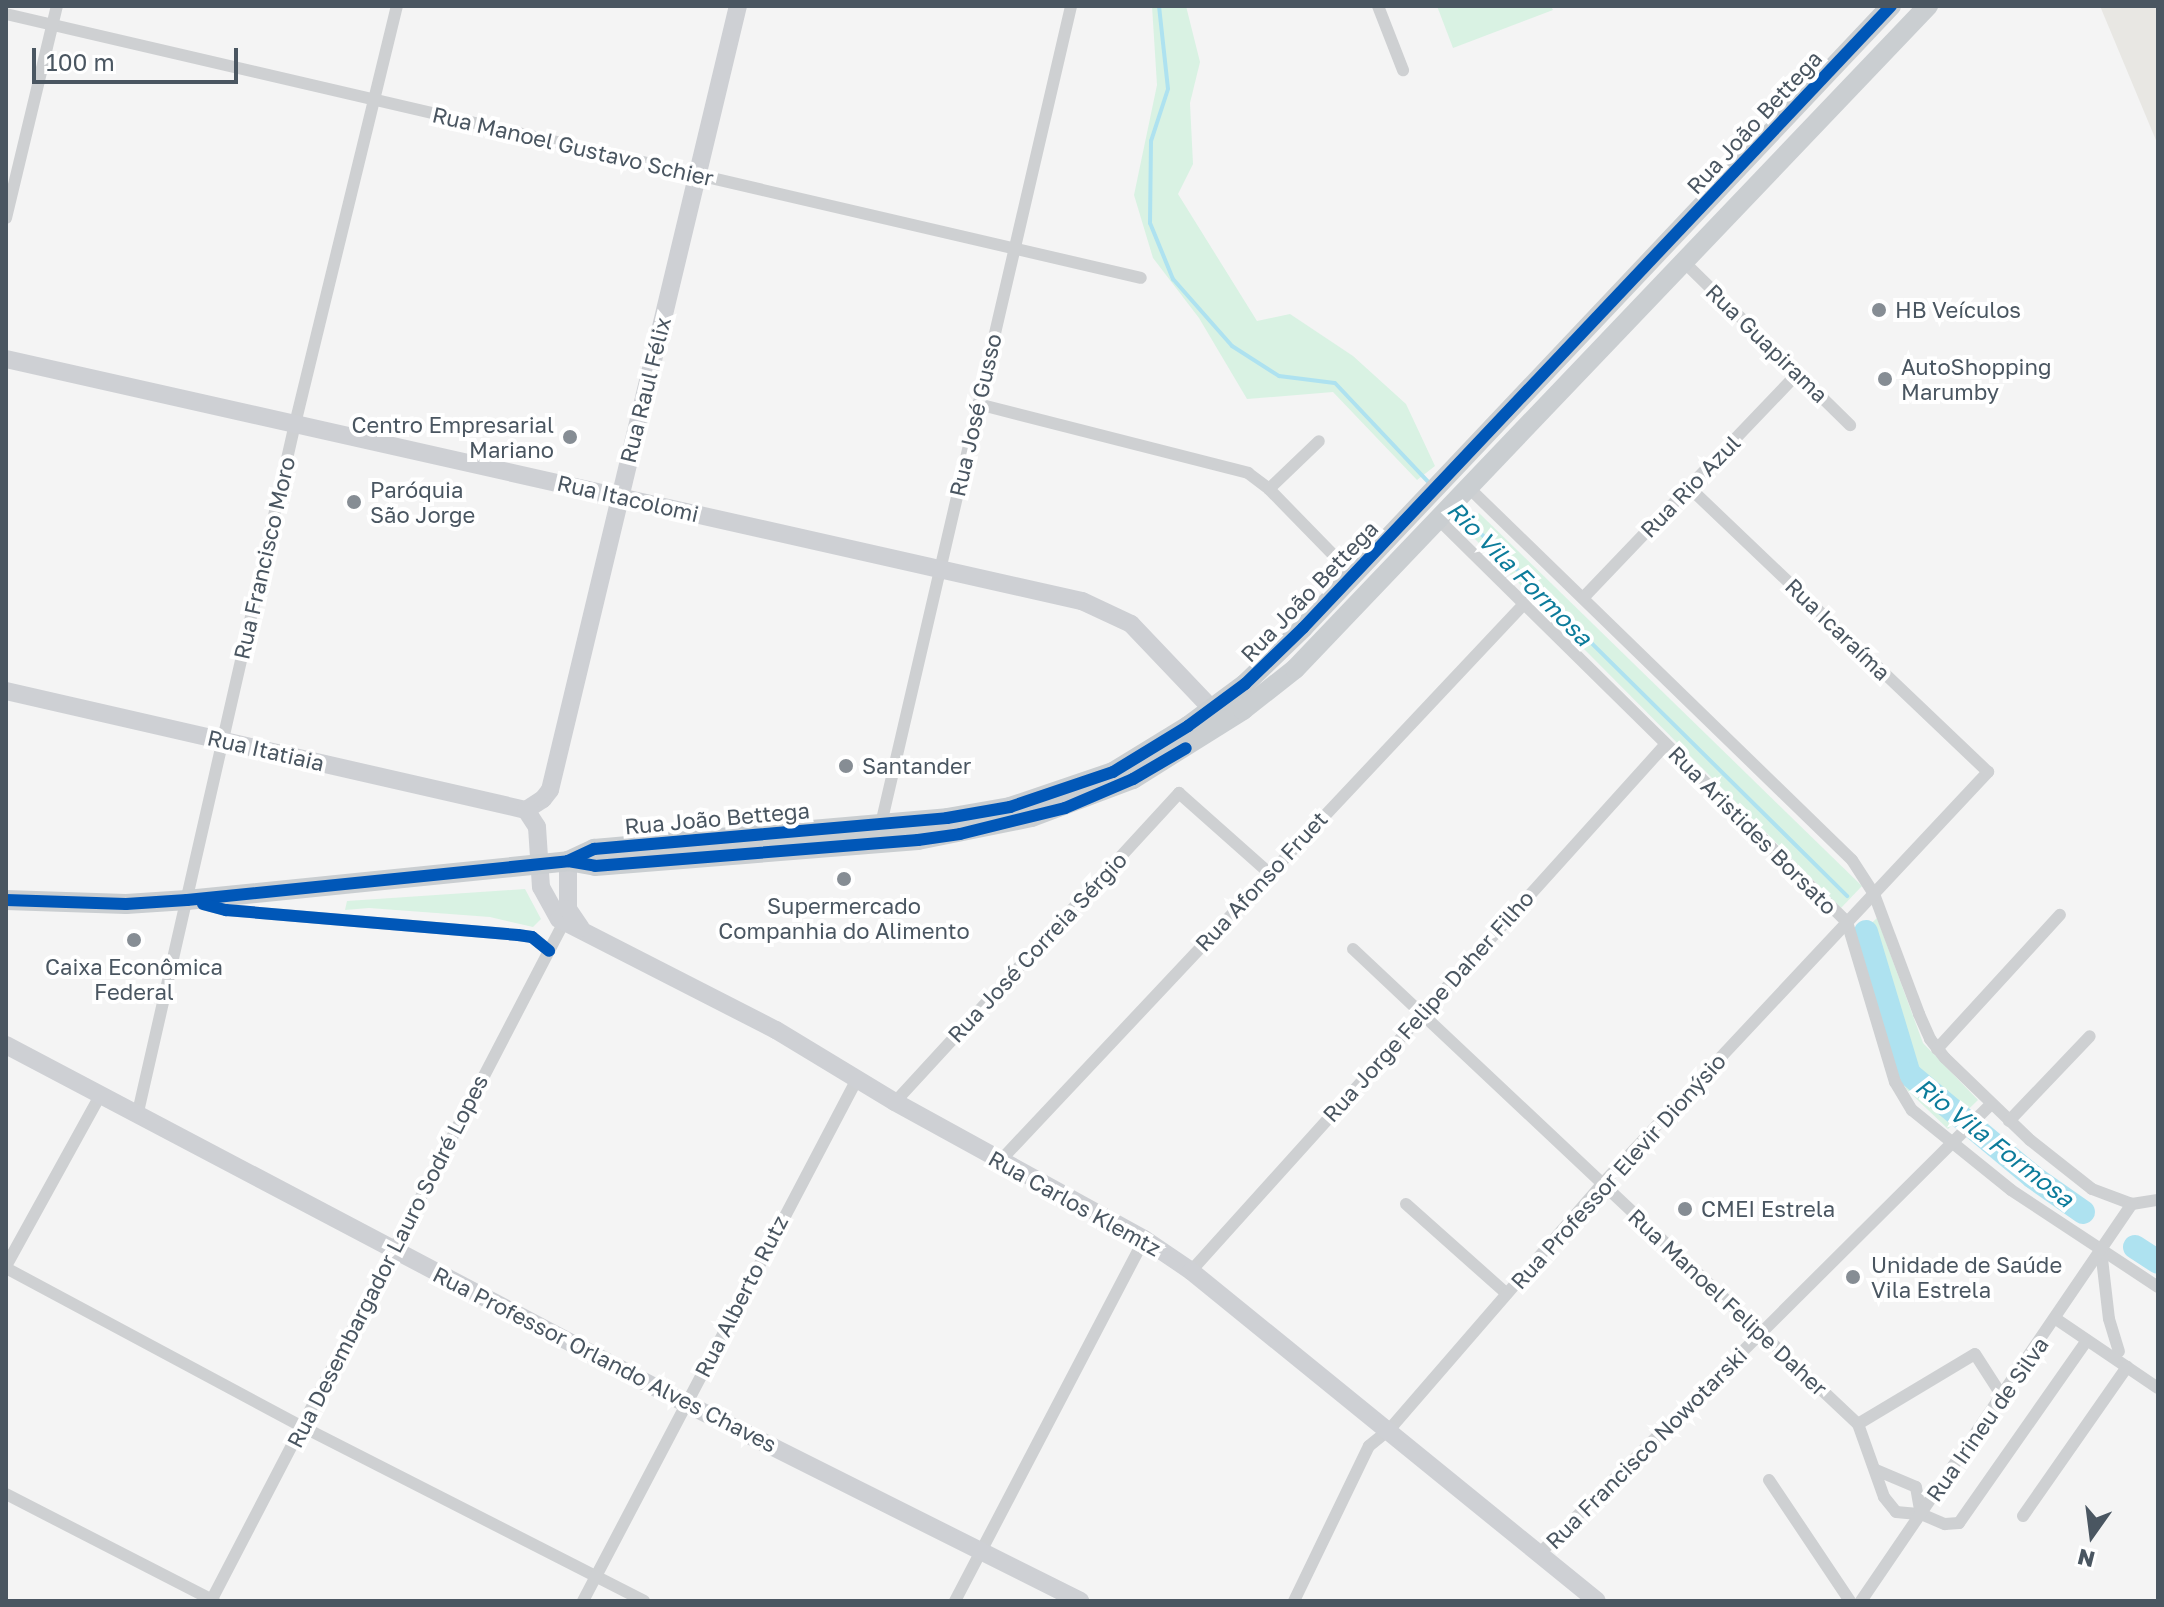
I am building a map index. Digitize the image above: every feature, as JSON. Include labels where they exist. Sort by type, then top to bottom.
[{"type":"main road","name":"Rua Raul Félix","points":[[526,810],[543,799],[550,790],[738,6]]},
{"type":"main road","name":"Rua João Bettega","points":[[568,861],[594,849],[978,814],[1077,786],[1147,752],[1212,709],[1282,649],[1668,245],[1891,6]]},
{"type":"main road","name":"Rua João Bettega","points":[[6,900],[126,904],[187,900],[568,861],[595,866],[960,834],[1065,808],[1133,779],[1243,710],[1295,669],[1928,6]]},
{"type":"main road","points":[[1867,31],[1885,51]]},
{"type":"main road","points":[[1668,245],[1684,262]]},
{"type":"main road","name":"Rua Itacolomi","points":[[6,359],[1082,601],[1131,624],[1212,709]]},
{"type":"main road","name":"Rua Itatiaia","points":[[6,691],[526,810]]},
{"type":"main road","points":[[1186,748],[1205,725],[1212,709]]},
{"type":"main road","points":[[526,810],[537,827],[545,900],[564,922]]},
{"type":"main road","points":[[568,861],[568,909],[584,930]]},
{"type":"main road","name":"Rua Carlos Klemtz","points":[[564,922],[776,1030],[895,1102],[1144,1239],[1191,1271],[1597,1601]]},
{"type":"main road","name":"Rua Professor Orlando Alves Chaves","points":[[6,1045],[685,1403],[1080,1601]]},
{"type":"street","points":[[6,218],[57,6]]},
{"type":"street","name":"Rua Francisco Moro","points":[[138,1112],[295,424],[397,6]]},
{"type":"street","name":"Rua José Gusso","points":[[881,824],[1071,6]]},
{"type":"street","points":[[1378,6],[1403,70]]},
{"type":"street","name":"Rua Manoel Gustavo Schier","points":[[6,14],[1141,278]]},
{"type":"street","name":"Rua Guapirama","points":[[1684,262],[1850,425]]},
{"type":"street","name":"Rua Rio Azul","points":[[1583,598],[1798,373]]},
{"type":"street","points":[[978,404],[1224,464],[1248,473],[1269,489],[1353,575]]},
{"type":"street","points":[[1269,489],[1319,441]]},
{"type":"street","name":"Rua Icaraíma","points":[[1689,487],[1988,772]]},
{"type":"street","name":"Rua Aristides Borsato","points":[[1452,504],[1583,598],[1835,842],[1874,894],[1919,1014],[1937,1049],[2009,1121],[2077,1179],[2105,1196],[2132,1204]]},
{"type":"street","name":"Rua Aristides Borsato","points":[[1452,504],[1524,604],[1847,922],[1899,1092],[1912,1110],[2011,1190],[2158,1287]]},
{"type":"street","name":"Rua Afonso Fruet","points":[[1000,1161],[1268,872],[1524,604]]},
{"type":"street","name":"Rua Jorge Felipe Daher Filho","points":[[1191,1271],[1421,1012],[1666,744]]},
{"type":"street","name":"Rua Professor Elevir Dionýsio","points":[[1294,1601],[1369,1446],[1389,1430],[1602,1184],[1988,772]]},
{"type":"street","name":"Rua José Correia Sérgio","points":[[895,1102],[1179,793],[1268,872]]},
{"type":"street","name":"Rua João Bettega","points":[[187,900],[226,910],[518,935],[532,937],[549,951]]},
{"type":"street","points":[[1937,1049],[2060,915]]},
{"type":"street","name":"Rua Desembargador Lauro Sodré Lopes","points":[[212,1601],[391,1248],[564,922]]},
{"type":"street","name":"Rua Manoel Felipe Daher","points":[[1353,949],[1858,1424],[1888,1505],[1896,1512],[1921,1514]]},
{"type":"street","points":[[2009,1121],[2090,1036]]},
{"type":"street","name":"Rua Alberto Rutz","points":[[583,1601],[857,1079]]},
{"type":"street","points":[[101,1094],[6,1267],[301,1426],[644,1601]]},
{"type":"street","name":"Rua Francisco Nowotarski","points":[[1539,1554],[1991,1104]]},
{"type":"street","points":[[2132,1204],[2158,1200]]},
{"type":"street","points":[[1406,1204],[1506,1293]]},
{"type":"street","name":"Rua Irineu de Silva","points":[[1861,1601],[2132,1204]]},
{"type":"street","points":[[955,1601],[1144,1239]]},
{"type":"street","points":[[2101,1250],[2107,1307],[2119,1351]]},
{"type":"street","points":[[2056,1319],[2158,1388]]},
{"type":"street","name":"Rua Irineu de Silva","points":[[1921,1514],[1952,1525],[1965,1517],[2087,1340]]},
{"type":"street","points":[[1858,1424],[1975,1354],[2002,1396]]},
{"type":"street","points":[[2023,1516],[2127,1367]]},
{"type":"street","points":[[1876,1470],[1916,1487],[1921,1514]]},
{"type":"street","points":[[1769,1480],[1850,1601]]},
{"type":"street","points":[[6,1494],[212,1601]]},
{"type":"shaded area","points":[[2100,6],[2158,6],[2158,145]]},
{"type":"green space","points":[[1152,6],[1186,6],[1200,62],[1190,103],[1193,164],[1178,194],[1257,321],[1290,314],[1353,356],[1406,404],[1435,466],[1417,480],[1333,392],[1247,399],[1199,318],[1153,258],[1134,195],[1157,85]]},
{"type":"green space","points":[[1437,6],[1551,6],[1553,10],[1453,48]]},
{"type":"green space","points":[[1479,513],[1862,886],[1841,908],[1464,528]]},
{"type":"green space","points":[[525,889],[541,919],[533,927],[490,917],[369,908],[345,910],[347,901]]},
{"type":"green space","points":[[1877,918],[1923,1043],[1978,1100],[1948,1129],[1906,1089],[1856,938]]},
{"type":"waterway","name":"Rio Vila Formosa","points":[[1159,6],[1168,89],[1151,141],[1150,223],[1173,279],[1232,346],[1279,376],[1335,383],[1431,485]]},
{"type":"waterway","name":"Rio Vila Formosa","points":[[1457,510],[1847,896]]},
{"type":"waterway","name":"Rio Vila Formosa","points":[[1866,932],[1909,1074],[2033,1177],[2083,1212]]},
{"type":"waterway","name":"Rio Vila Formosa","points":[[2135,1247],[2158,1262]]},
{"type":"cycle path","points":[[568,861],[594,849],[947,818],[1010,807],[1113,772],[1188,726],[1245,684],[1303,628],[1891,6]]},
{"type":"cycle path","points":[[6,900],[126,904],[187,900],[568,861],[595,866],[918,840],[960,834],[1065,808],[1133,779],[1186,748]]},
{"type":"cycle path","points":[[203,904],[226,910],[518,935],[532,937],[549,951]]},
{"type":"place","name":"HB Veículos","points":[[1879,310]]},
{"type":"place","name":"AutoShopping Marumby","points":[[1885,379]]},
{"type":"place","name":"Centro Empresarial Mariano","points":[[570,437]]},
{"type":"place","name":"Paróquia São Jorge","points":[[354,502]]},
{"type":"place","name":"Santander","points":[[846,766]]},
{"type":"place","name":"Supermercado Companhia do Alimento","points":[[844,879]]},
{"type":"place","name":"Caixa Econômica Federal","points":[[134,940]]},
{"type":"place","name":"CMEI Estrela","points":[[1685,1209]]},
{"type":"place","name":"Unidade de Saúde Vila Estrela","points":[[1853,1277]]}]
